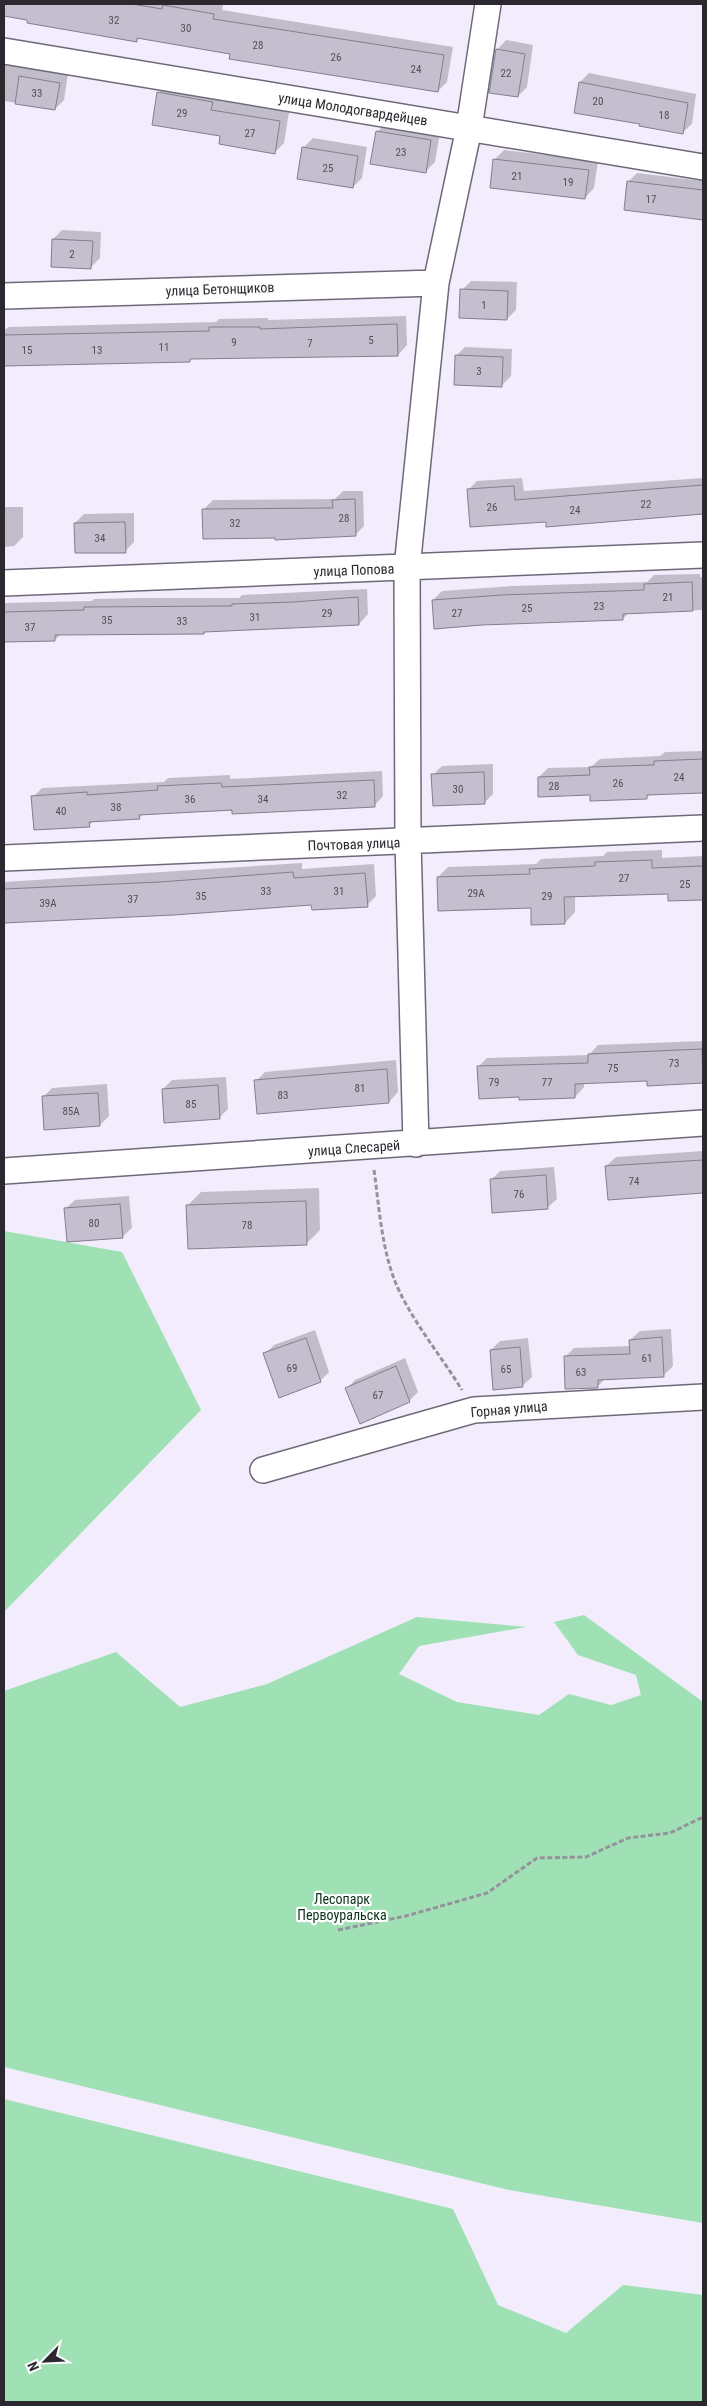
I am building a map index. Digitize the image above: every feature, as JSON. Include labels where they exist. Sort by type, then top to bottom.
[{"type":"street","points":[[416,1144],[408,842],[406,568],[436,283],[469,128],[488,4]]},
{"type":"street","name":"улица Молодогвардейцев","points":[[4,51],[703,167]]},
{"type":"street","name":"улица Бетонщиков","points":[[4,296],[436,283]]},
{"type":"street","name":"улица Попова","points":[[4,583],[703,555]]},
{"type":"street","name":"Почтовая улица","points":[[4,858],[703,828]]},
{"type":"street","name":"улица Слесарей","points":[[4,1171],[703,1123]]},
{"type":"street","name":"Горная улица","points":[[263,1470],[474,1410],[703,1397]]},
{"type":"path","points":[[372,1146],[382,1235],[393,1276],[407,1304],[474,1410]]},
{"type":"path","points":[[338,1930],[406,1916],[487,1893],[537,1858],[586,1857],[628,1838],[670,1833],[703,1817]]},
{"type":"green space","points":[[4,1231],[122,1252],[201,1410],[4,1612]]},
{"type":"green space","name":"Лесопарк Первоуральска","points":[[584,1615],[703,1702],[703,2223],[509,2190],[4,2067],[4,1691],[116,1652],[180,1707],[267,1684],[417,1617],[526,1627],[419,1646],[399,1674],[457,1702],[539,1715],[569,1694],[611,1705],[641,1695],[636,1675],[578,1655],[554,1622]]},
{"type":"green space","points":[[4,2099],[453,2209],[498,2305],[566,2333],[623,2285],[703,2295],[703,2402],[4,2402]]},
{"type":"building","points":[[4,4],[132,4],[162,9],[163,5],[214,14],[213,19],[444,55],[438,92],[229,59],[230,54],[137,38],[137,42],[27,23],[27,20],[4,16]]},
{"type":"building","points":[[496,49],[525,54],[518,97],[489,93]]},
{"type":"building","points":[[19,76],[60,83],[55,110],[15,104]]},
{"type":"building","points":[[579,82],[688,103],[683,134],[639,126],[640,124],[574,113]]},
{"type":"building","points":[[157,92],[213,102],[211,110],[280,121],[275,154],[219,144],[220,136],[152,125]]},
{"type":"building","points":[[376,131],[431,140],[426,173],[370,164]]},
{"type":"building","points":[[302,147],[358,156],[353,188],[297,179]]},
{"type":"building","points":[[493,159],[589,170],[585,199],[490,188]]},
{"type":"building","points":[[627,181],[703,190],[703,220],[624,210]]},
{"type":"building","points":[[52,239],[93,241],[91,269],[51,267]]},
{"type":"building","points":[[460,289],[508,291],[507,320],[459,318]]},
{"type":"building","points":[[397,324],[398,356],[190,359],[190,362],[4,366],[4,335],[209,331],[209,327],[260,327],[260,329]]},
{"type":"building","points":[[455,355],[503,357],[502,387],[454,385]]},
{"type":"building","points":[[703,485],[703,514],[546,527],[546,522],[470,527],[467,489],[514,486],[515,500]]},
{"type":"building","points":[[355,499],[356,536],[275,540],[275,538],[203,539],[202,509],[333,508],[332,500]]},
{"type":"building","points":[[125,522],[126,553],[75,553],[74,523]]},
{"type":"building","points":[[692,582],[693,611],[623,614],[623,620],[482,625],[434,629],[432,600],[502,595],[644,590],[644,584]]},
{"type":"building","points":[[358,597],[359,625],[204,632],[204,634],[55,635],[55,641],[4,642],[4,612],[84,610],[84,607],[232,606],[232,604]]},
{"type":"building","points":[[703,759],[703,793],[647,795],[647,799],[590,801],[590,795],[538,797],[538,777],[590,775],[589,767],[654,765],[654,761]]},
{"type":"building","points":[[484,772],[485,804],[433,806],[431,774]]},
{"type":"building","points":[[374,780],[375,807],[232,814],[232,810],[139,815],[140,819],[89,822],[90,827],[34,830],[31,796],[87,792],[87,795],[158,790],[157,786],[221,783],[222,787]]},
{"type":"building","points":[[652,860],[652,868],[703,866],[703,900],[668,901],[668,894],[564,897],[565,924],[531,925],[531,908],[438,911],[437,877],[530,874],[529,869],[595,866],[595,862]]},
{"type":"building","points":[[293,872],[294,878],[365,873],[368,907],[312,910],[311,905],[174,915],[4,923],[4,889],[160,882]]},
{"type":"building","points":[[702,1049],[703,1083],[647,1086],[647,1081],[575,1084],[575,1098],[519,1100],[519,1097],[479,1099],[477,1066],[588,1063],[588,1054]]},
{"type":"building","points":[[387,1069],[389,1103],[257,1114],[254,1080]]},
{"type":"building","points":[[218,1085],[220,1119],[164,1123],[162,1089]]},
{"type":"building","points":[[98,1093],[100,1126],[44,1130],[42,1096]]},
{"type":"building","points":[[703,1160],[703,1193],[608,1200],[605,1166]]},
{"type":"building","points":[[546,1175],[548,1209],[492,1213],[490,1179]]},
{"type":"building","points":[[306,1201],[307,1245],[188,1249],[186,1205]]},
{"type":"building","points":[[120,1204],[123,1238],[67,1242],[64,1208]]},
{"type":"building","points":[[662,1337],[664,1377],[598,1380],[598,1388],[565,1389],[564,1356],[630,1354],[629,1340]]},
{"type":"building","points":[[306,1338],[321,1382],[279,1398],[263,1353]]},
{"type":"building","points":[[520,1347],[523,1387],[493,1390],[490,1350]]},
{"type":"building","points":[[396,1366],[410,1402],[360,1424],[345,1388]]}]
